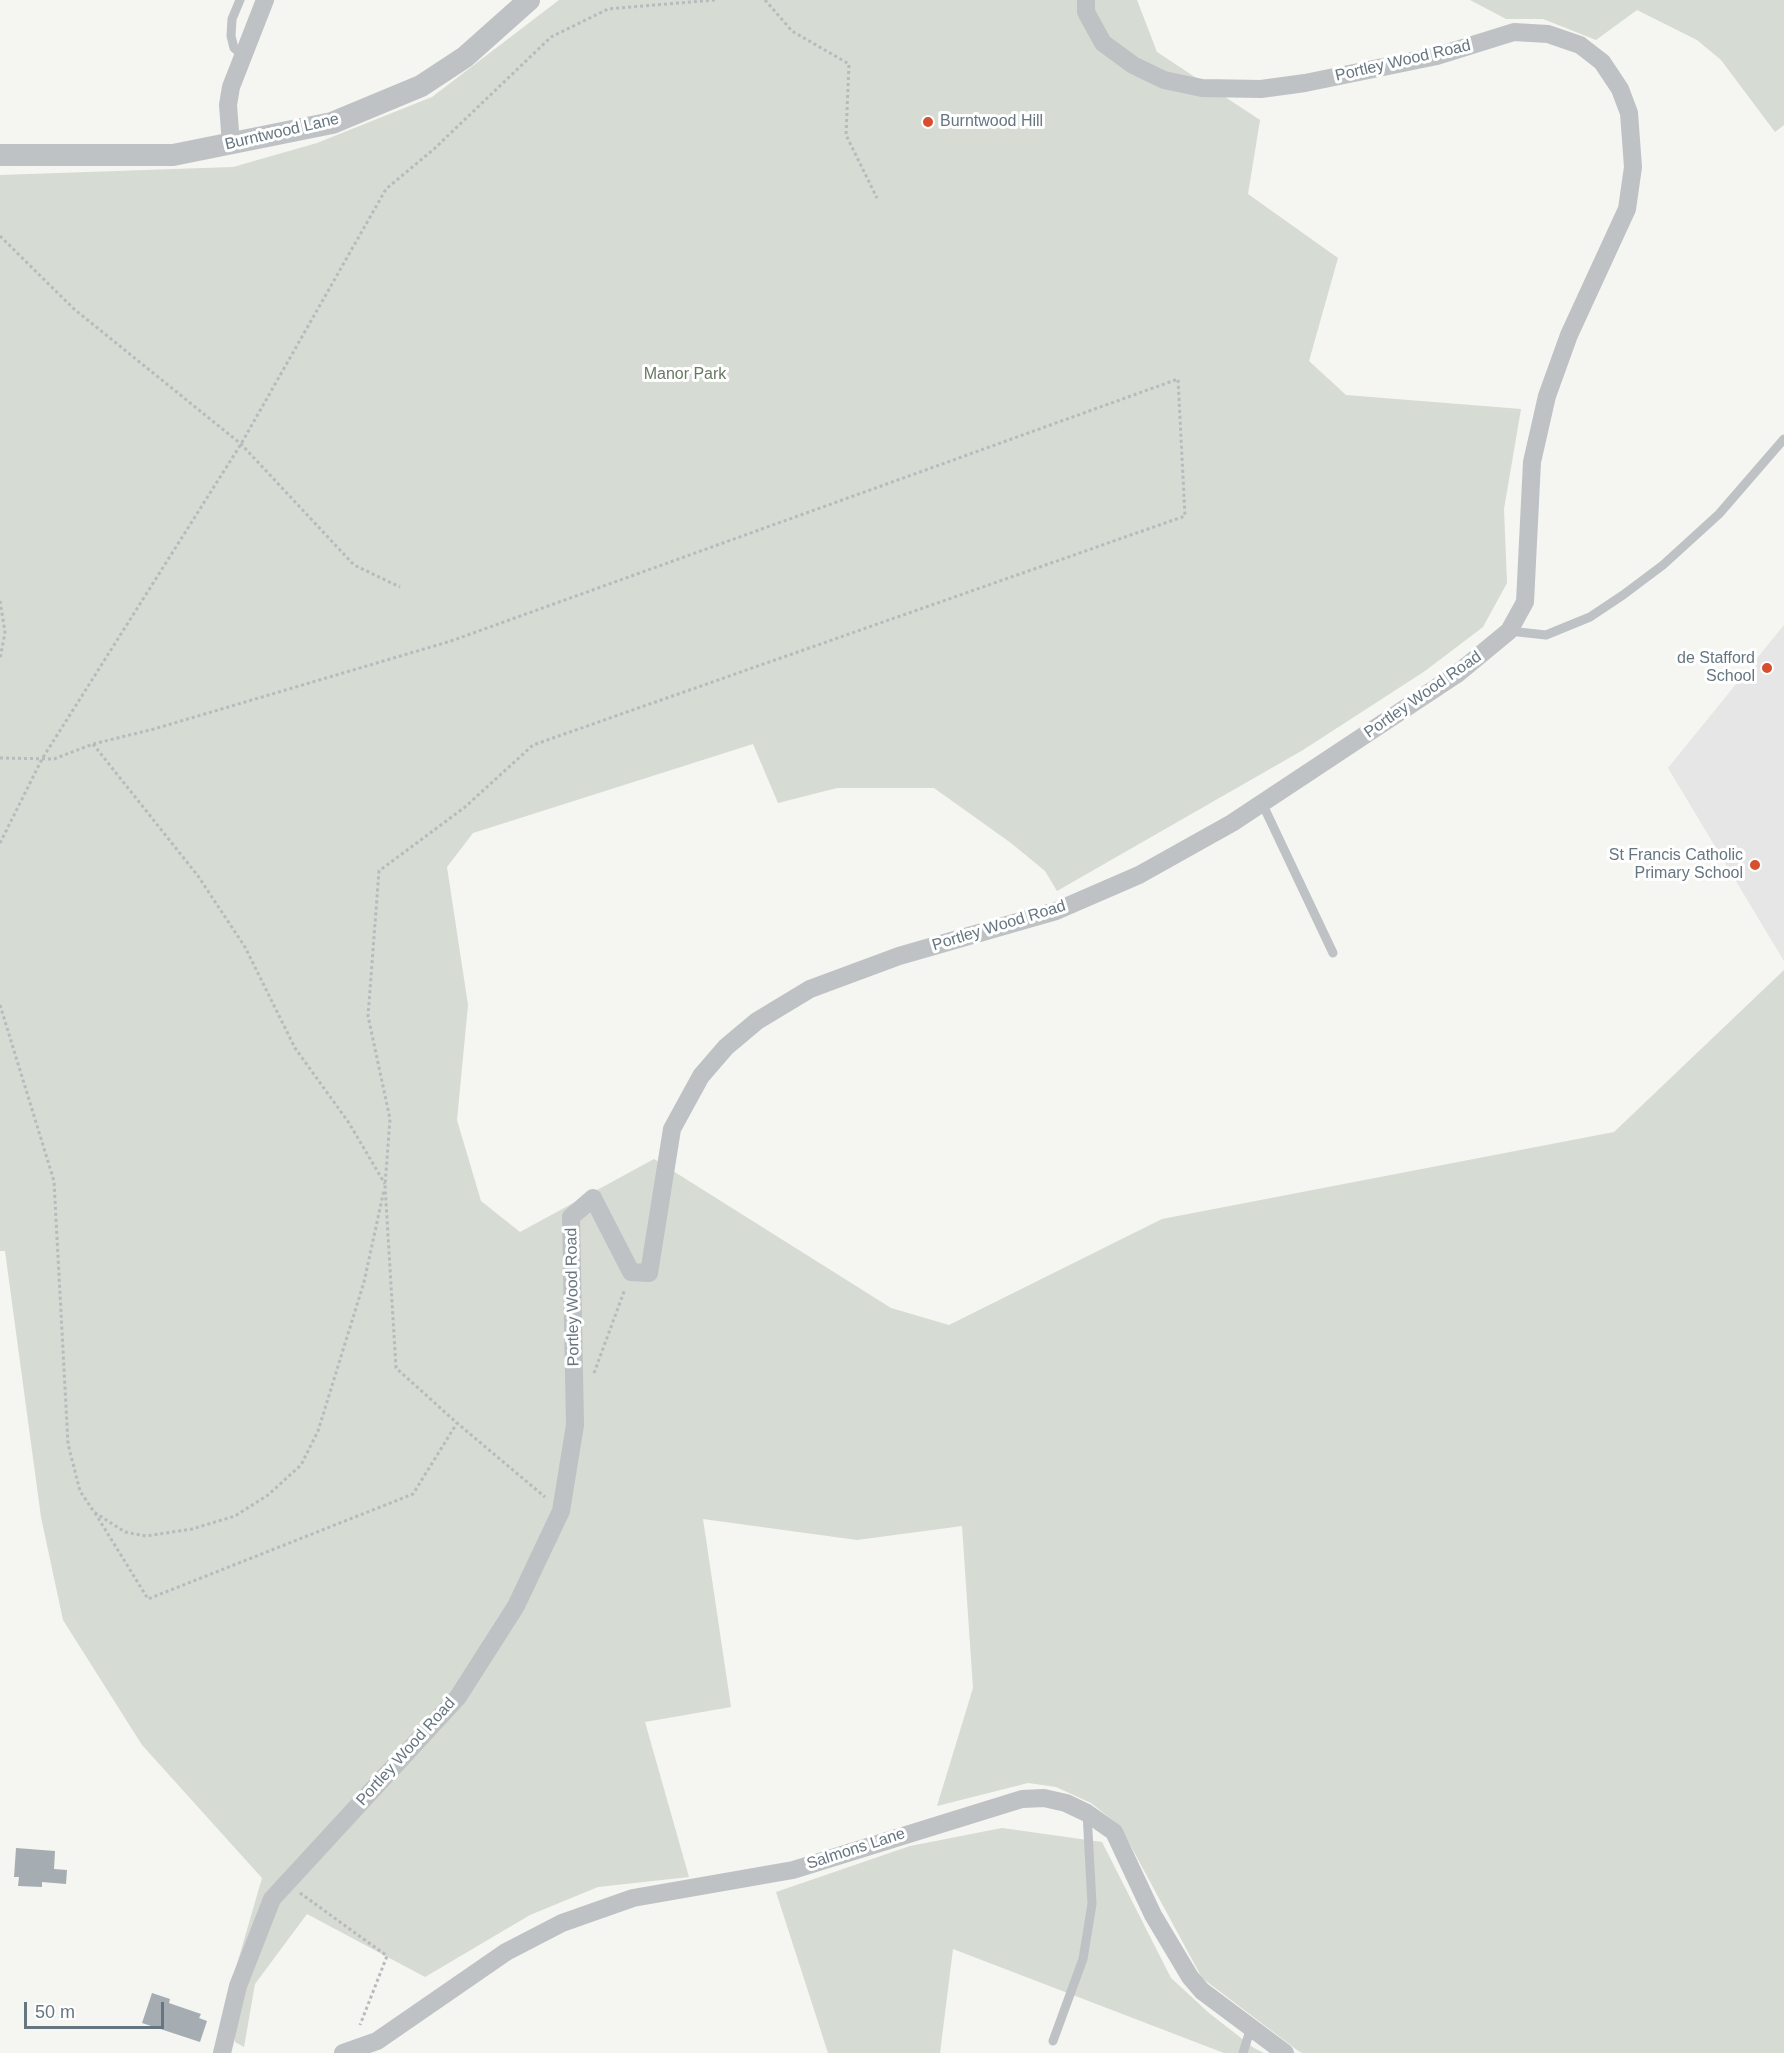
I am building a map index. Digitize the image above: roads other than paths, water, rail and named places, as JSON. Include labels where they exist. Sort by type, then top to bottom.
[{"type":"street","points":[[231,144],[228,105],[231,87],[265,0]]},
{"type":"street","name":"Burntwood Lane","points":[[0,155],[173,155],[332,123],[421,86],[465,57],[529,0]]},
{"type":"street","name":"Portley Wood Road","points":[[222,2053],[238,1986],[272,1899],[458,1696],[516,1606],[561,1511],[575,1425],[571,1217],[593,1198],[631,1272],[649,1273],[672,1129],[701,1076],[726,1047],[757,1021],[810,990],[899,956],[1056,911],[1138,875],[1262,803],[1457,674],[1509,631],[1525,602],[1532,462],[1547,396],[1569,334],[1627,209],[1633,167],[1629,113],[1620,89],[1602,62],[1580,45],[1548,34],[1514,32],[1437,56],[1305,83],[1261,89],[1202,88],[1154,75],[1133,65],[1102,43],[1086,12],[1086,0]]},
{"type":"street","name":"Salmons Lane","points":[[346,2053],[377,2041],[407,2022],[461,1980],[506,1952],[562,1923],[633,1898],[793,1870],[1022,1799],[1044,1798],[1066,1803],[1087,1813],[1114,1832],[1153,1915],[1190,1977],[1202,1991],[1285,2053]]},
{"type":"lane","points":[[240,0],[232,19],[231,36],[234,48],[243,56]]},
{"type":"lane","points":[[1509,631],[1546,635],[1590,617],[1615,600],[1664,565],[1719,514],[1784,439]]},
{"type":"lane","points":[[1262,803],[1333,953]]},
{"type":"lane","points":[[1053,2041],[1083,1959],[1092,1904],[1087,1813]]},
{"type":"lane","points":[[1243,2053],[1251,2028]]},
{"type":"place","name":"Burntwood Hill","points":[[928,122]]},
{"type":"place","name":"de Stafford School","points":[[1767,668]]},
{"type":"place","name":"St Francis Catholic Primary School","points":[[1755,865]]},
{"type":"park label","name":"Manor Park","points":[[685,375]]}]
